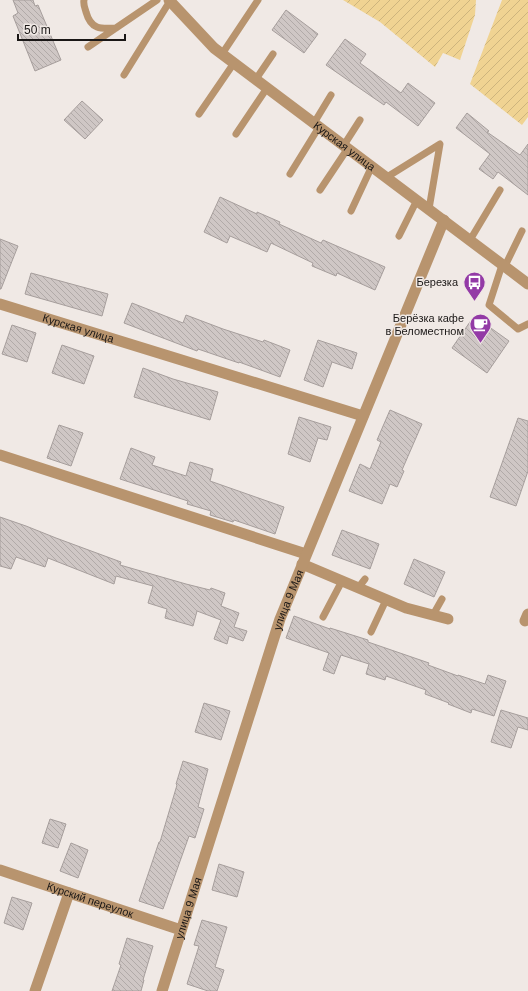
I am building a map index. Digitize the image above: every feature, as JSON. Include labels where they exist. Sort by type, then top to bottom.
[{"type":"street","name":"Курская улица","points":[[170,1],[214,48],[528,284]]},
{"type":"street","name":"улица 9 Мая","points":[[162,991],[280,619],[444,220]]},
{"type":"street","name":"Курская улица","points":[[0,304],[363,416]]},
{"type":"street","points":[[0,455],[304,559],[342,581],[362,583],[386,600],[406,608],[448,619]]},
{"type":"street","name":"Курский переулок","points":[[0,870],[181,930]]},
{"type":"street","points":[[36,991],[69,894]]},
{"type":"lane","points":[[84,0],[83,3],[86,15],[92,25],[101,28],[116,28]]},
{"type":"lane","points":[[88,47],[157,0]]},
{"type":"lane","points":[[222,54],[258,0]]},
{"type":"lane","points":[[124,75],[170,1]]},
{"type":"lane","points":[[256,79],[273,54]]},
{"type":"lane","points":[[199,114],[234,63]]},
{"type":"lane","points":[[236,134],[267,88]]},
{"type":"lane","points":[[290,174],[317,125],[331,94]]},
{"type":"lane","points":[[320,190],[360,120]]},
{"type":"lane","points":[[387,177],[440,144],[429,209]]},
{"type":"lane","points":[[351,211],[372,166]]},
{"type":"lane","points":[[470,240],[500,190]]},
{"type":"lane","points":[[399,236],[417,200]]},
{"type":"lane","points":[[522,231],[503,266],[489,305],[518,329],[528,324]]},
{"type":"lane","points":[[323,616],[342,581]]},
{"type":"lane","points":[[434,615],[442,599]]},
{"type":"lane","points":[[371,632],[386,600]]},
{"type":"shaded area","points":[[343,0],[476,0],[475,15],[460,60],[443,53],[435,67],[380,22]]},
{"type":"shaded area","points":[[502,0],[528,0],[528,117],[522,125],[470,84]]},
{"type":"building","points":[[13,0],[33,0],[35,6],[38,5],[61,60],[35,71],[13,16],[18,13]]},
{"type":"building","points":[[286,10],[318,34],[304,53],[272,30]]},
{"type":"building","points":[[345,39],[366,54],[360,63],[401,93],[408,83],[435,103],[418,126],[386,102],[384,105],[326,65]]},
{"type":"building","points":[[82,101],[103,120],[85,139],[64,120]]},
{"type":"building","points":[[467,113],[489,131],[487,132],[520,155],[528,144],[528,195],[498,172],[493,179],[479,169],[490,154],[456,128]]},
{"type":"building","points":[[220,197],[257,214],[257,212],[280,222],[279,224],[321,243],[323,240],[385,267],[375,290],[337,273],[336,276],[312,266],[313,263],[271,243],[267,252],[230,236],[227,243],[204,232]]},
{"type":"building","points":[[0,239],[18,246],[1,289],[0,289]]},
{"type":"building","points":[[31,273],[108,294],[102,316],[25,294]]},
{"type":"building","points":[[132,303],[183,323],[186,315],[223,329],[263,342],[264,340],[290,350],[280,377],[198,349],[197,351],[124,323]]},
{"type":"building","name":"Берёзка кафе в Беломестном","points":[[474,316],[509,341],[487,373],[452,348]]},
{"type":"building","points":[[12,325],[36,333],[27,362],[2,354]]},
{"type":"building","points":[[318,340],[357,353],[352,369],[332,362],[323,387],[304,380]]},
{"type":"building","points":[[62,345],[94,356],[84,384],[52,373]]},
{"type":"building","points":[[143,368],[173,379],[218,392],[210,420],[134,397]]},
{"type":"building","points":[[390,410],[422,424],[402,470],[404,471],[397,487],[390,484],[382,504],[349,491],[360,464],[370,469],[381,442],[377,440]]},
{"type":"building","points":[[299,417],[331,427],[327,440],[318,438],[310,462],[288,454]]},
{"type":"building","points":[[518,418],[528,421],[528,471],[516,506],[490,497]]},
{"type":"building","points":[[59,425],[83,433],[71,466],[47,458]]},
{"type":"building","points":[[131,448],[155,457],[152,465],[186,476],[190,462],[213,469],[210,481],[284,507],[275,534],[234,520],[233,522],[210,515],[211,511],[187,504],[188,501],[120,479]]},
{"type":"building","points":[[0,517],[121,562],[120,565],[186,584],[210,590],[211,588],[225,593],[221,606],[239,613],[234,627],[247,631],[243,641],[229,636],[227,644],[214,639],[221,620],[197,611],[193,626],[165,618],[167,609],[148,603],[153,586],[116,576],[114,584],[48,558],[45,567],[16,557],[11,569],[0,566]]},
{"type":"building","points":[[342,530],[379,544],[370,569],[332,555]]},
{"type":"building","points":[[414,559],[445,572],[434,597],[404,584]]},
{"type":"building","points":[[294,616],[330,629],[368,640],[368,642],[429,663],[428,665],[458,676],[485,684],[488,675],[506,681],[494,716],[472,709],[471,713],[425,694],[426,690],[386,676],[385,680],[366,674],[369,664],[341,655],[334,674],[323,670],[329,653],[286,638]]},
{"type":"building","points":[[204,703],[230,711],[221,740],[195,732]]},
{"type":"building","points":[[501,710],[528,718],[528,730],[518,727],[511,748],[491,742]]},
{"type":"building","points":[[183,761],[208,769],[198,807],[204,809],[195,838],[189,836],[163,909],[139,901],[160,842]]},
{"type":"building","points":[[50,819],[66,824],[58,848],[42,843]]},
{"type":"building","points":[[71,843],[88,850],[78,878],[60,871]]},
{"type":"building","points":[[219,864],[244,872],[237,897],[212,890]]},
{"type":"building","points":[[12,897],[32,903],[23,930],[4,923]]},
{"type":"building","points":[[202,920],[227,927],[215,967],[224,970],[217,991],[208,991],[187,984],[199,946],[194,945]]},
{"type":"building","points":[[127,938],[153,946],[141,991],[112,991],[121,965],[119,964]]},
{"type":"place","name":"Березка","points":[[474,302]]},
{"type":"place","name":"Берёзка кафе в Беломестном","points":[[480,344]]}]
